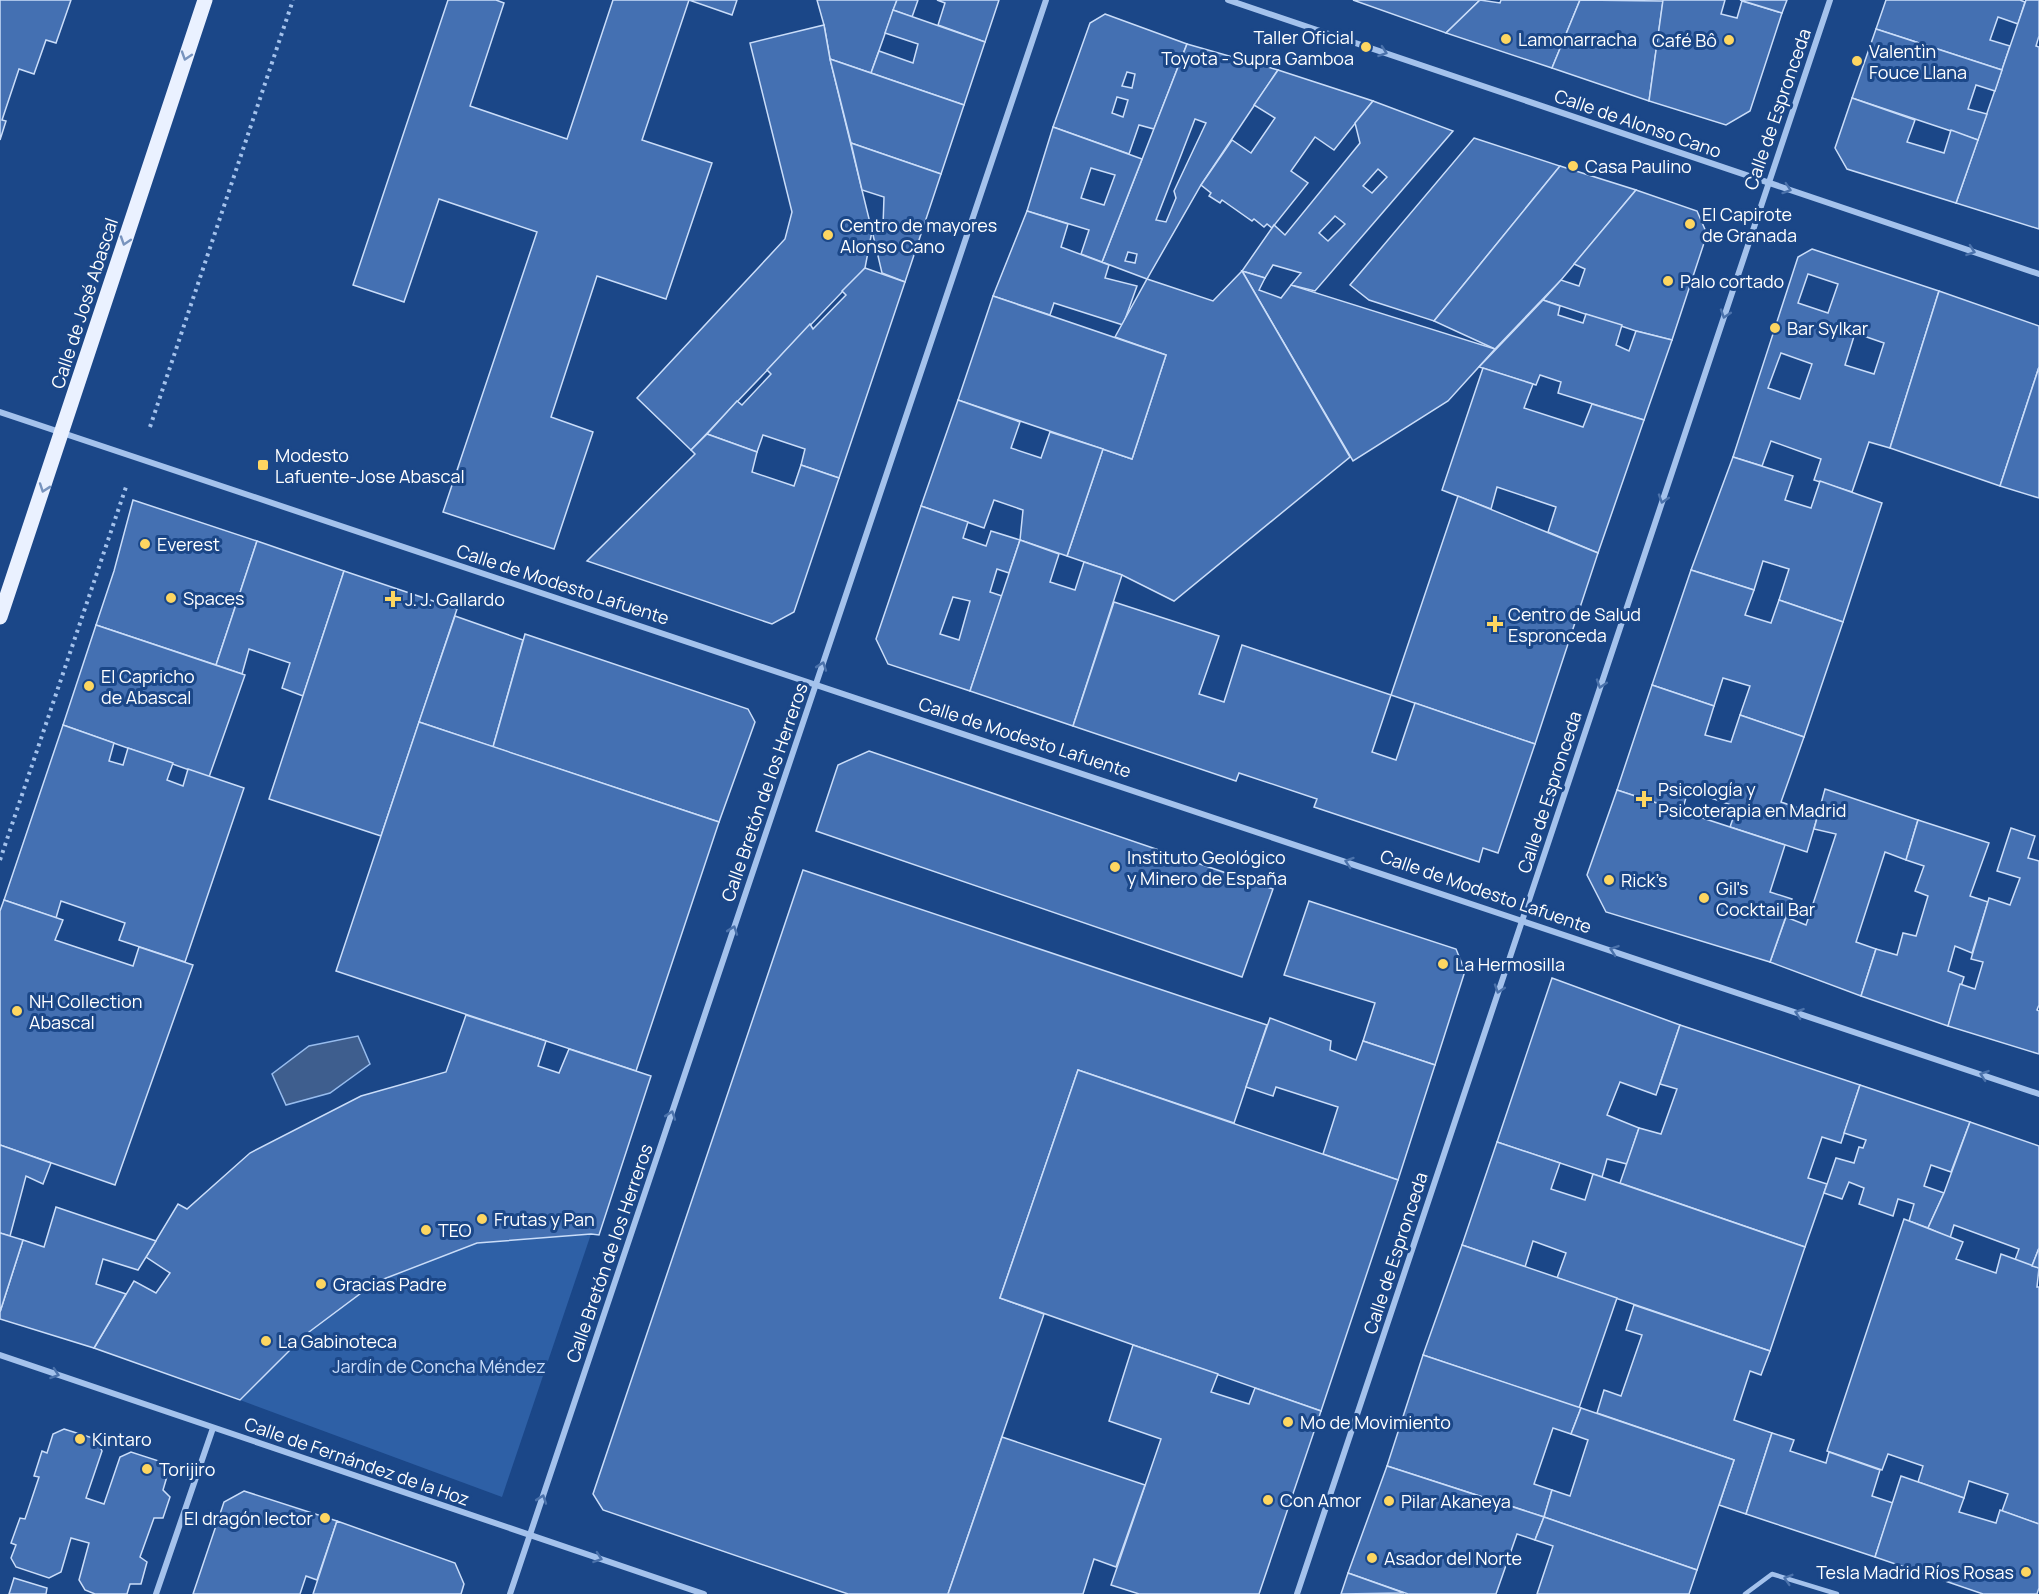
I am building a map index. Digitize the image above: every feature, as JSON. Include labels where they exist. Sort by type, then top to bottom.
[{"type":"main road","name":"Calle de José Abascal","points":[[0,618],[205,0]]},
{"type":"street","name":"Calle Bretón de los Herreros","points":[[510,1594],[1047,0]]},
{"type":"street","name":"Calle de Alonso Cano","points":[[1228,0],[2039,274]]},
{"type":"street","name":"Calle de Espronceda","points":[[1297,1594],[1830,0]]},
{"type":"street","name":"Calle de Modesto Lafuente","points":[[0,411],[2039,1094]]},
{"type":"street","name":"Calle de Fernández de la Hoz","points":[[0,1355],[704,1594]]},
{"type":"street","points":[[156,1594],[213,1428]]},
{"type":"lane","points":[[1745,1594],[1772,1574],[1837,1594]]},
{"type":"path","points":[[150,427],[294,0]]},
{"type":"path","points":[[0,860],[126,487]]},
{"type":"green space","name":"Jardín de Concha Méndez","points":[[591,1234],[502,1497],[240,1400],[305,1335],[376,1282],[477,1243]]},
{"type":"shaded area","points":[[358,1036],[370,1064],[330,1093],[286,1105],[272,1074],[309,1046]]},
{"type":"building","points":[[0,0],[71,0],[56,43],[46,40],[34,74],[19,69],[2,120],[6,121],[0,140]]},
{"type":"building","points":[[448,0],[496,0],[504,3],[470,106],[567,139],[613,0],[689,0],[642,140],[712,163],[666,299],[597,276],[551,417],[593,432],[554,549],[443,512],[537,232],[439,199],[404,302],[353,285]]},
{"type":"building","points":[[689,0],[737,0],[732,15]]},
{"type":"building","points":[[817,0],[897,0],[871,73],[830,59]]},
{"type":"building","points":[[897,0],[918,0],[912,17],[893,10]]},
{"type":"building","points":[[937,0],[999,0],[985,42],[938,25],[945,3]]},
{"type":"building","points":[[1353,0],[1480,0],[1446,33]]},
{"type":"building","points":[[1480,0],[1500,3],[1501,0],[1580,0],[1552,68],[1446,33]]},
{"type":"building","points":[[1580,0],[1663,1],[1649,101],[1552,68]]},
{"type":"building","points":[[1663,0],[1725,0],[1721,14],[1737,18],[1742,1],[1782,13],[1750,111],[1726,125],[1649,101]]},
{"type":"building","points":[[1740,0],[1787,0],[1782,13]]},
{"type":"building","points":[[1886,0],[2020,0],[2025,2],[2018,24],[1998,17],[1990,40],[2010,46],[2002,70],[1876,29]]},
{"type":"building","points":[[2026,0],[2039,0],[2039,36],[2036,46],[2039,47],[2039,229],[1956,203]]},
{"type":"building","points":[[893,10],[985,42],[964,105],[871,73],[879,51],[913,63],[918,44],[885,33]]},
{"type":"building","points":[[1105,14],[1187,44],[1154,129],[1139,125],[1129,154],[1053,127],[1090,23]],"holes":[[[1127,72],[1135,74],[1132,88],[1122,86]],[[1117,97],[1128,100],[1123,117],[1112,113]]]},
{"type":"building","name":"Centro de mayores Alonso Cano","points":[[824,25],[830,59],[872,231],[865,268],[691,450],[637,398],[785,239],[792,212],[750,43]]},
{"type":"building","points":[[1876,29],[2002,70],[1995,91],[1976,85],[1968,109],[1987,114],[1978,140],[1852,98]]},
{"type":"building","points":[[1187,44],[1278,70],[1201,185],[1147,279],[1102,262]],"holes":[[[1195,119],[1206,123],[1174,191],[1176,198],[1166,222],[1156,220]],[[1128,252],[1137,254],[1135,263],[1125,261]]]},
{"type":"building","points":[[830,59],[964,105],[941,174],[851,143]]},
{"type":"building","points":[[1278,70],[1373,101],[1334,150],[1315,137],[1291,171],[1308,183],[1272,228],[1267,224],[1264,227],[1254,219],[1252,221],[1222,200],[1220,203],[1209,196],[1211,193],[1201,185],[1232,140],[1251,153],[1275,118],[1254,105]]},
{"type":"building","points":[[1852,98],[1915,120],[1907,142],[1944,153],[1951,130],[1978,140],[1956,203],[1847,169],[1835,148]]},
{"type":"building","points":[[1373,101],[1453,131],[1315,291],[1291,285],[1301,273],[1273,265],[1265,278],[1242,271],[1274,225],[1285,235],[1360,143],[1355,123]],"holes":[[[1378,169],[1387,177],[1372,193],[1363,186]],[[1335,216],[1345,224],[1328,241],[1319,233]]]},
{"type":"building","points":[[1053,127],[1142,159],[1102,262],[1081,254],[1089,230],[1027,211]],"holes":[[[1091,168],[1115,175],[1104,205],[1081,198]]]},
{"type":"building","points":[[1474,138],[1560,166],[1434,321],[1369,300],[1350,285]]},
{"type":"building","points":[[851,143],[941,174],[905,282],[882,273],[870,222],[883,226],[884,197],[862,190]]},
{"type":"building","points":[[1560,166],[1636,190],[1561,280],[1495,349],[1434,321]]},
{"type":"building","points":[[1636,190],[1697,211],[1707,234],[1672,340],[1636,331],[1543,300],[1561,280],[1579,286],[1585,269],[1574,264]]},
{"type":"building","points":[[1027,211],[1068,224],[1061,247],[1109,265],[1105,278],[1137,286],[1123,325],[1054,303],[1050,315],[993,296]]},
{"type":"building","points":[[1812,249],[1939,291],[1890,448],[1869,442],[1852,492],[1814,480],[1821,459],[1771,441],[1762,466],[1733,457],[1798,257]],"holes":[[[1808,274],[1838,284],[1828,313],[1798,303]],[[1855,333],[1884,343],[1874,374],[1845,365]],[[1781,353],[1812,364],[1800,399],[1768,388]]]},
{"type":"building","points":[[865,268],[905,282],[839,478],[801,465],[805,449],[763,435],[757,452],[707,434],[737,401],[742,405],[771,374],[767,370],[810,324],[813,329],[846,295],[842,291]]},
{"type":"building","points":[[1242,271],[1265,278],[1259,290],[1281,298],[1291,285],[1495,349],[1448,401],[1353,461]]},
{"type":"building","points":[[1242,271],[1350,457],[1174,601],[1122,575],[1067,556],[1103,449],[1132,459],[1166,355],[1115,337],[1147,279],[1213,301]]},
{"type":"building","points":[[1939,291],[2039,326],[2039,367],[2000,486],[1890,448]]},
{"type":"building","points":[[993,296],[1166,355],[1132,459],[958,400]]},
{"type":"building","points":[[1543,300],[1560,306],[1558,315],[1583,323],[1586,314],[1622,325],[1616,345],[1629,351],[1636,331],[1672,340],[1644,420],[1558,393],[1561,382],[1540,375],[1536,385],[1479,367]]},
{"type":"building","points":[[2039,367],[2039,498],[2000,486]]},
{"type":"building","points":[[1483,368],[1533,384],[1524,408],[1583,427],[1592,404],[1644,420],[1598,553],[1548,532],[1556,507],[1497,487],[1491,509],[1442,490]]},
{"type":"building","points":[[958,400],[1020,422],[1011,448],[1041,458],[1050,432],[1103,449],[1067,556],[1020,540],[1023,510],[994,500],[984,528],[921,506]]},
{"type":"building","points":[[707,434],[757,452],[752,472],[794,486],[801,465],[839,478],[794,612],[772,624],[587,561],[695,454],[691,450]]},
{"type":"building","points":[[1733,457],[1793,476],[1785,500],[1811,508],[1820,481],[1882,503],[1843,622],[1779,600],[1789,569],[1763,561],[1754,590],[1691,570]]},
{"type":"building","name":"Centro de Salud Espronceda","points":[[1458,496],[1598,553],[1535,744],[1391,695]]},
{"type":"building","name":"Spaces","points":[[133,500],[257,541],[216,665],[96,625],[114,571]]},
{"type":"building","points":[[921,506],[968,522],[963,538],[986,546],[991,531],[1020,540],[1009,573],[997,569],[990,592],[1002,596],[970,691],[888,664],[876,639]],"holes":[[[953,597],[970,601],[959,640],[940,634]]]},
{"type":"building","points":[[1020,540],[1059,554],[1050,582],[1075,590],[1084,562],[1122,575],[1073,726],[970,691]]},
{"type":"building","points":[[257,541],[344,571],[303,696],[282,688],[290,663],[249,649],[242,674],[216,665]]},
{"type":"building","points":[[1691,570],[1754,590],[1745,615],[1771,623],[1779,600],[1843,622],[1804,737],[1740,715],[1750,686],[1723,678],[1714,706],[1652,685]]},
{"type":"building","points":[[344,571],[457,609],[381,836],[269,799]]},
{"type":"building","points":[[1114,602],[1219,636],[1199,694],[1224,702],[1242,645],[1391,695],[1372,752],[1396,760],[1415,703],[1535,744],[1498,853],[1483,848],[1479,862],[1314,807],[1317,799],[1239,773],[1236,781],[1073,726]]},
{"type":"building","points":[[455,616],[523,640],[493,747],[419,722]]},
{"type":"building","points":[[96,625],[245,675],[209,777],[63,725]]},
{"type":"building","points":[[525,634],[748,709],[755,722],[719,822],[493,747]]},
{"type":"building","points":[[1652,685],[1714,706],[1705,735],[1731,742],[1740,715],[1804,737],[1781,802],[1818,815],[1807,852],[1730,827],[1737,807],[1688,790],[1682,812],[1617,790]]},
{"type":"building","points":[[419,722],[719,822],[636,1071],[336,971]]},
{"type":"building","points":[[63,725],[114,743],[109,761],[123,765],[128,748],[173,763],[167,780],[183,786],[188,769],[244,788],[185,962],[119,940],[125,923],[61,901],[56,918],[4,900]]},
{"type":"building","points":[[869,751],[1273,889],[1242,977],[816,831],[838,765]]},
{"type":"building","points":[[1825,789],[1918,820],[1906,860],[1885,852],[1856,942],[1876,949],[1861,996],[1770,962],[1786,917],[1806,925],[1836,834],[1814,829]]},
{"type":"building","points":[[1617,790],[1785,845],[1770,892],[1792,899],[1770,962],[1606,912],[1587,875]]},
{"type":"building","points":[[1918,820],[1989,843],[1970,896],[1988,902],[1972,953],[1955,946],[1948,971],[1964,977],[1948,1026],[1861,996],[1876,949],[1897,955],[1903,933],[1916,936],[1928,896],[1915,891],[1924,866],[1906,860]]},
{"type":"building","points":[[2011,828],[2035,836],[2028,858],[2039,861],[2039,1005],[2037,1010],[2039,1011],[2039,1054],[1948,1026],[1960,984],[1975,989],[1983,962],[1971,959],[1989,898],[2010,905],[2020,878],[1997,871]]},
{"type":"building","points":[[803,870],[1267,1025],[1234,1123],[1078,1070],[1000,1298],[1044,1314],[948,1594],[848,1594],[603,1510],[593,1494]]},
{"type":"building","points":[[4,900],[63,920],[55,940],[133,966],[139,947],[193,965],[115,1185],[0,1145],[0,911]]},
{"type":"building","points":[[1309,901],[1456,949],[1465,971],[1435,1065],[1363,1041],[1375,1003],[1284,975]]},
{"type":"building","points":[[1552,978],[1680,1025],[1656,1095],[1620,1082],[1607,1115],[1639,1128],[1627,1164],[1607,1159],[1602,1177],[1497,1142]]},
{"type":"building","points":[[466,1015],[546,1041],[538,1066],[559,1073],[569,1049],[651,1076],[599,1235],[477,1243],[376,1282],[305,1335],[240,1400],[94,1348],[134,1281],[156,1293],[170,1273],[146,1257],[178,1204],[187,1209],[250,1153],[361,1096],[446,1072]]},
{"type":"building","points":[[1270,1018],[1331,1041],[1330,1050],[1356,1060],[1363,1041],[1435,1065],[1398,1180],[1323,1154],[1338,1107],[1276,1087],[1273,1096],[1246,1087]]},
{"type":"building","points":[[1680,1025],[1860,1085],[1841,1143],[1822,1137],[1808,1178],[1827,1184],[1805,1247],[1620,1183],[1639,1128],[1661,1134],[1677,1089],[1660,1084]]},
{"type":"building","points":[[1078,1070],[1398,1180],[1321,1411],[1000,1298]]},
{"type":"building","points":[[1860,1085],[1970,1122],[1951,1172],[1931,1165],[1924,1186],[1944,1193],[1928,1228],[1909,1221],[1914,1204],[1898,1199],[1893,1216],[1859,1204],[1864,1188],[1849,1182],[1842,1199],[1824,1193],[1836,1158],[1854,1163],[1859,1147],[1863,1148],[1866,1140],[1844,1133]]},
{"type":"building","points":[[1970,1122],[2039,1146],[2039,1248],[2032,1266],[2015,1260],[2019,1249],[1954,1225],[1950,1238],[1928,1228],[1944,1193]]},
{"type":"building","points":[[1497,1142],[1560,1163],[1551,1189],[1585,1200],[1593,1174],[1805,1247],[1770,1351],[1557,1278],[1566,1253],[1533,1241],[1525,1267],[1462,1245]]},
{"type":"building","points":[[0,1145],[51,1163],[43,1184],[26,1176],[10,1236],[0,1233]]},
{"type":"building","points":[[56,1207],[156,1241],[138,1270],[103,1259],[96,1284],[126,1294],[94,1348],[0,1319],[0,1312],[23,1240],[44,1247]]},
{"type":"building","points":[[1904,1219],[1963,1242],[1956,1259],[1996,1273],[2001,1254],[2039,1268],[2037,1287],[2039,1287],[2039,1524],[2002,1511],[2008,1494],[1969,1481],[1964,1498],[1918,1482],[1923,1466],[1888,1454],[1882,1470],[1827,1451]]},
{"type":"building","points":[[0,1233],[23,1240],[0,1312]]},
{"type":"building","points":[[1462,1245],[1617,1298],[1579,1408],[1423,1355]]},
{"type":"building","points":[[2039,1248],[2039,1268],[2032,1266]]},
{"type":"building","points":[[1634,1305],[1770,1351],[1761,1375],[1750,1371],[1734,1420],[1772,1433],[1746,1514],[1719,1505],[1734,1460],[1597,1413],[1604,1390],[1621,1396],[1642,1335],[1626,1330]]},
{"type":"building","points":[[1133,1345],[1218,1374],[1211,1392],[1249,1404],[1255,1388],[1321,1411],[1259,1594],[1139,1594],[1111,1585],[1161,1439],[1109,1421]]},
{"type":"building","points":[[1423,1355],[1581,1408],[1571,1434],[1553,1428],[1534,1484],[1552,1490],[1544,1517],[1387,1466]]},
{"type":"building","points":[[1581,1408],[1734,1460],[1697,1570],[1544,1517],[1552,1490],[1570,1496],[1588,1440],[1571,1434]]},
{"type":"building","points":[[64,1429],[96,1439],[102,1451],[86,1498],[104,1504],[120,1457],[131,1452],[162,1462],[168,1473],[163,1490],[170,1497],[163,1518],[154,1518],[140,1557],[147,1562],[141,1584],[130,1584],[127,1594],[95,1594],[85,1590],[79,1580],[89,1543],[71,1538],[61,1572],[49,1578],[16,1567],[11,1558],[16,1545],[11,1543],[20,1518],[25,1519],[39,1477],[34,1476],[42,1451],[47,1453],[53,1434]]},
{"type":"building","points":[[1772,1433],[1794,1440],[1790,1451],[1826,1463],[1829,1452],[1880,1470],[1872,1496],[1893,1503],[1875,1557],[1746,1514]]},
{"type":"building","points":[[1002,1437],[1145,1485],[1116,1567],[1094,1559],[1083,1594],[948,1594]]},
{"type":"building","points":[[1387,1466],[1544,1517],[1535,1540],[1517,1534],[1496,1594],[1408,1594],[1348,1573]]},
{"type":"building","points":[[1901,1476],[1964,1498],[1959,1512],[1996,1523],[2000,1510],[2039,1524],[2039,1588],[2037,1594],[1983,1594],[1875,1557]]},
{"type":"building","points":[[244,1491],[337,1521],[317,1580],[306,1576],[300,1594],[193,1594],[224,1502]]},
{"type":"building","points":[[1544,1517],[1697,1570],[1689,1594],[1537,1594],[1553,1546],[1535,1540]]},
{"type":"building","points":[[337,1521],[455,1563],[464,1584],[461,1594],[313,1594]]},
{"type":"building","points":[[1348,1573],[1404,1593],[1341,1594]]},
{"type":"building","points":[[14,1578],[47,1588],[46,1594],[9,1594]]},
{"type":"place","name":"Lamonarracha","points":[[1506,39]]},
{"type":"place","name":"Café Bô","points":[[1729,40]]},
{"type":"place","name":"Taller Oficial Toyota - Supra Gamboa","points":[[1366,47]]},
{"type":"place","name":"Valentìn Fouce Llana","points":[[1857,61]]},
{"type":"place","name":"Casa Paulino","points":[[1573,166]]},
{"type":"place","name":"El Capirote de Granada","points":[[1690,224]]},
{"type":"place","name":"Centro de mayores Alonso Cano","points":[[828,235]]},
{"type":"place","name":"Palo cortado","points":[[1668,281]]},
{"type":"place","name":"Bar Sylkar","points":[[1775,328]]},
{"type":"place","name":"Modesto Lafuente-Jose Abascal","points":[[263,465]]},
{"type":"place","name":"Everest","points":[[145,544]]},
{"type":"place","name":"Spaces","points":[[171,598]]},
{"type":"place","name":"J. J. Gallardo","points":[[393,599]]},
{"type":"place","name":"Centro de Salud Espronceda","points":[[1495,624]]},
{"type":"place","name":"El Capricho de Abascal","points":[[89,686]]},
{"type":"place","name":"Psicología y Psicoterapia en Madrid","points":[[1644,799]]},
{"type":"place","name":"Instituto Geológico y Minero de España","points":[[1115,867]]},
{"type":"place","name":"Rick’s","points":[[1609,880]]},
{"type":"place","name":"Gil's Cocktail Bar","points":[[1704,898]]},
{"type":"place","name":"La Hermosilla","points":[[1443,964]]},
{"type":"place","name":"NH Collection Abascal","points":[[17,1011]]},
{"type":"place","name":"Frutas y Pan","points":[[482,1219]]},
{"type":"place","name":"TEO","points":[[426,1230]]},
{"type":"place","name":"Gracias Padre","points":[[321,1284]]},
{"type":"place","name":"La Gabinoteca","points":[[266,1341]]},
{"type":"place","name":"Mo de Movimiento","points":[[1288,1422]]},
{"type":"place","name":"Kintaro","points":[[80,1439]]},
{"type":"place","name":"Torijiro","points":[[147,1469]]},
{"type":"place","name":"Con Amor","points":[[1268,1500]]},
{"type":"place","name":"Pilar Akaneya","points":[[1389,1501]]},
{"type":"place","name":"El dragón lector","points":[[325,1518]]},
{"type":"place","name":"Asador del Norte","points":[[1372,1558]]},
{"type":"place","name":"Tesla Madrid Ríos Rosas","points":[[2026,1572]]}]
